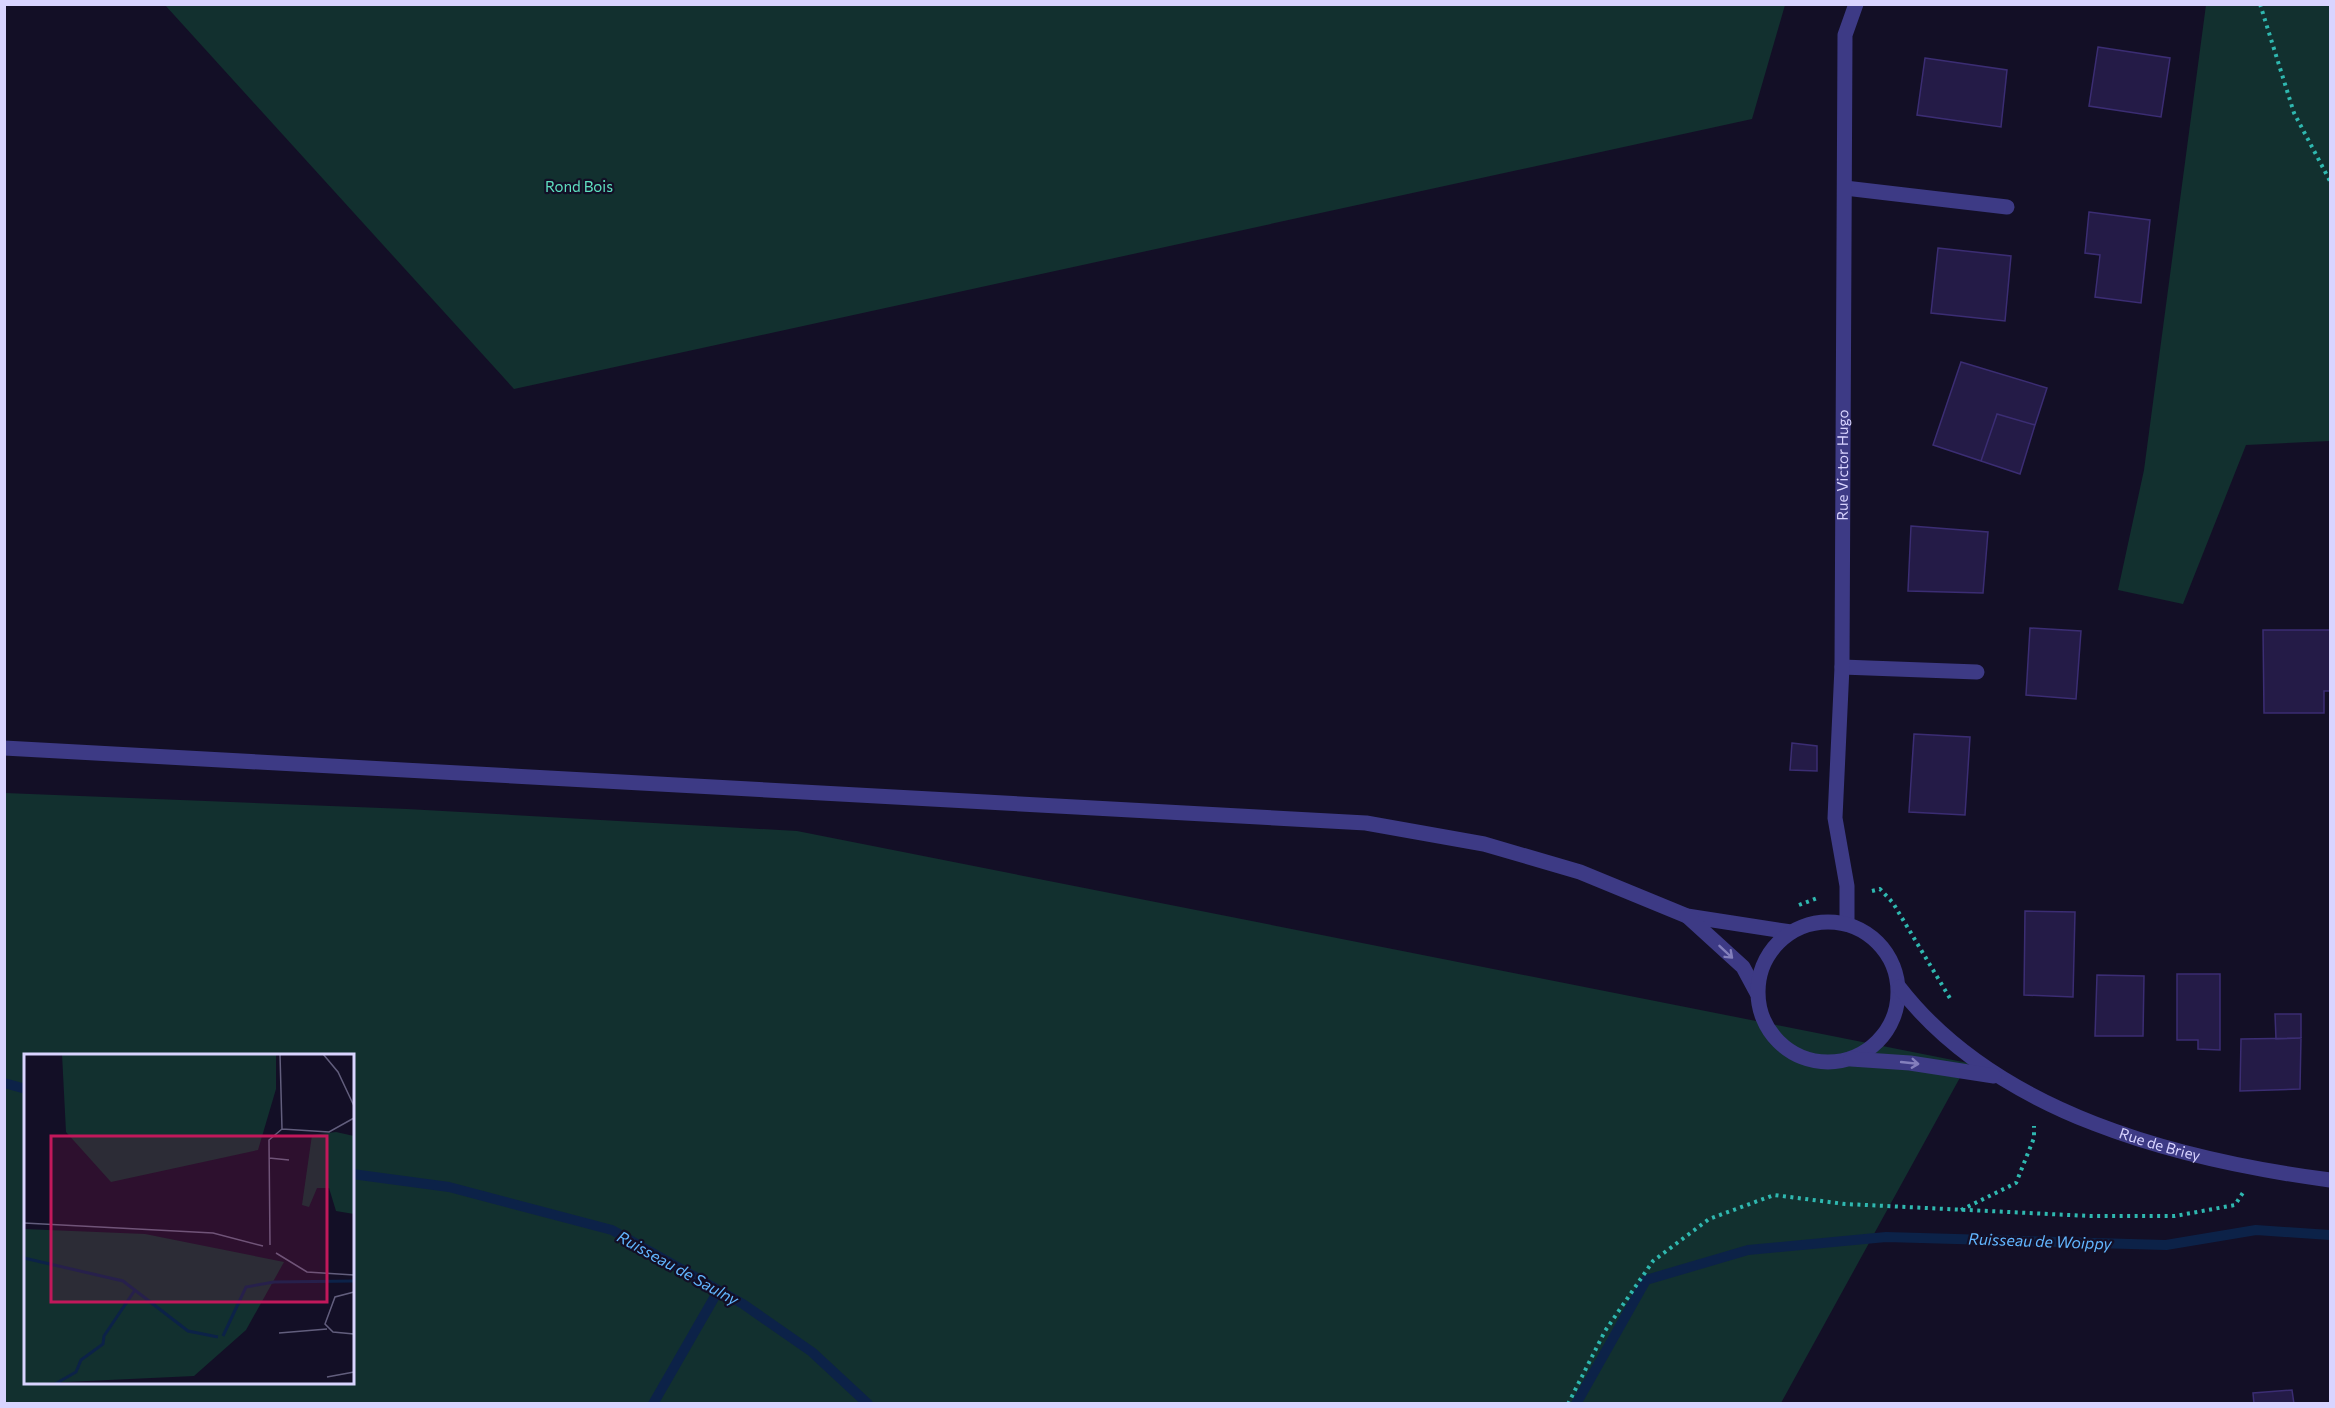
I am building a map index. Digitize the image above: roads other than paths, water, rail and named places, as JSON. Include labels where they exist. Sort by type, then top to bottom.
[{"type":"street","name":"Rue Victor Hugo","points":[[1847,924],[1847,886],[1835,818],[1842,667],[1845,35],[1856,4]]},
{"type":"street","points":[[1845,188],[2007,207]]},
{"type":"street","points":[[1842,667],[1977,672]]},
{"type":"street","points":[[4,748],[1366,823],[1484,844],[1580,872],[1688,916],[1791,932]]},
{"type":"street","points":[[1688,916],[1743,968],[1756,993],[1761,1015],[1771,1035],[1787,1050],[1807,1060],[1830,1063],[1851,1059],[1871,1048],[1887,1031],[1897,1010],[1899,987],[1894,966],[1883,948],[1867,933],[1847,924],[1828,922],[1809,924],[1791,932],[1768,955],[1761,969],[1756,993]]},
{"type":"street","name":"Rue de Briey","points":[[1899,987],[1912,1004],[1956,1047],[2001,1078],[2065,1110],[2161,1148],[2258,1170],[2331,1180]]},
{"type":"street","name":"Rue de Briey","points":[[1851,1059],[1910,1063],[2001,1078]]},
{"type":"waterway","name":"Ruisseau de Saulny","points":[[4,1083],[24,1088]]},
{"type":"waterway","name":"Ruisseau de Saulny","points":[[354,1174],[449,1187],[612,1230],[743,1304],[812,1352],[868,1404]]},
{"type":"waterway","name":"Ruisseau de Woippy","points":[[1576,1404],[1646,1280],[1748,1250],[1886,1237],[2166,1245],[2256,1230],[2330,1235]]},
{"type":"waterway","points":[[653,1404],[718,1291]]},
{"type":"park label","name":"Rond Bois","points":[[579,187]]}]
